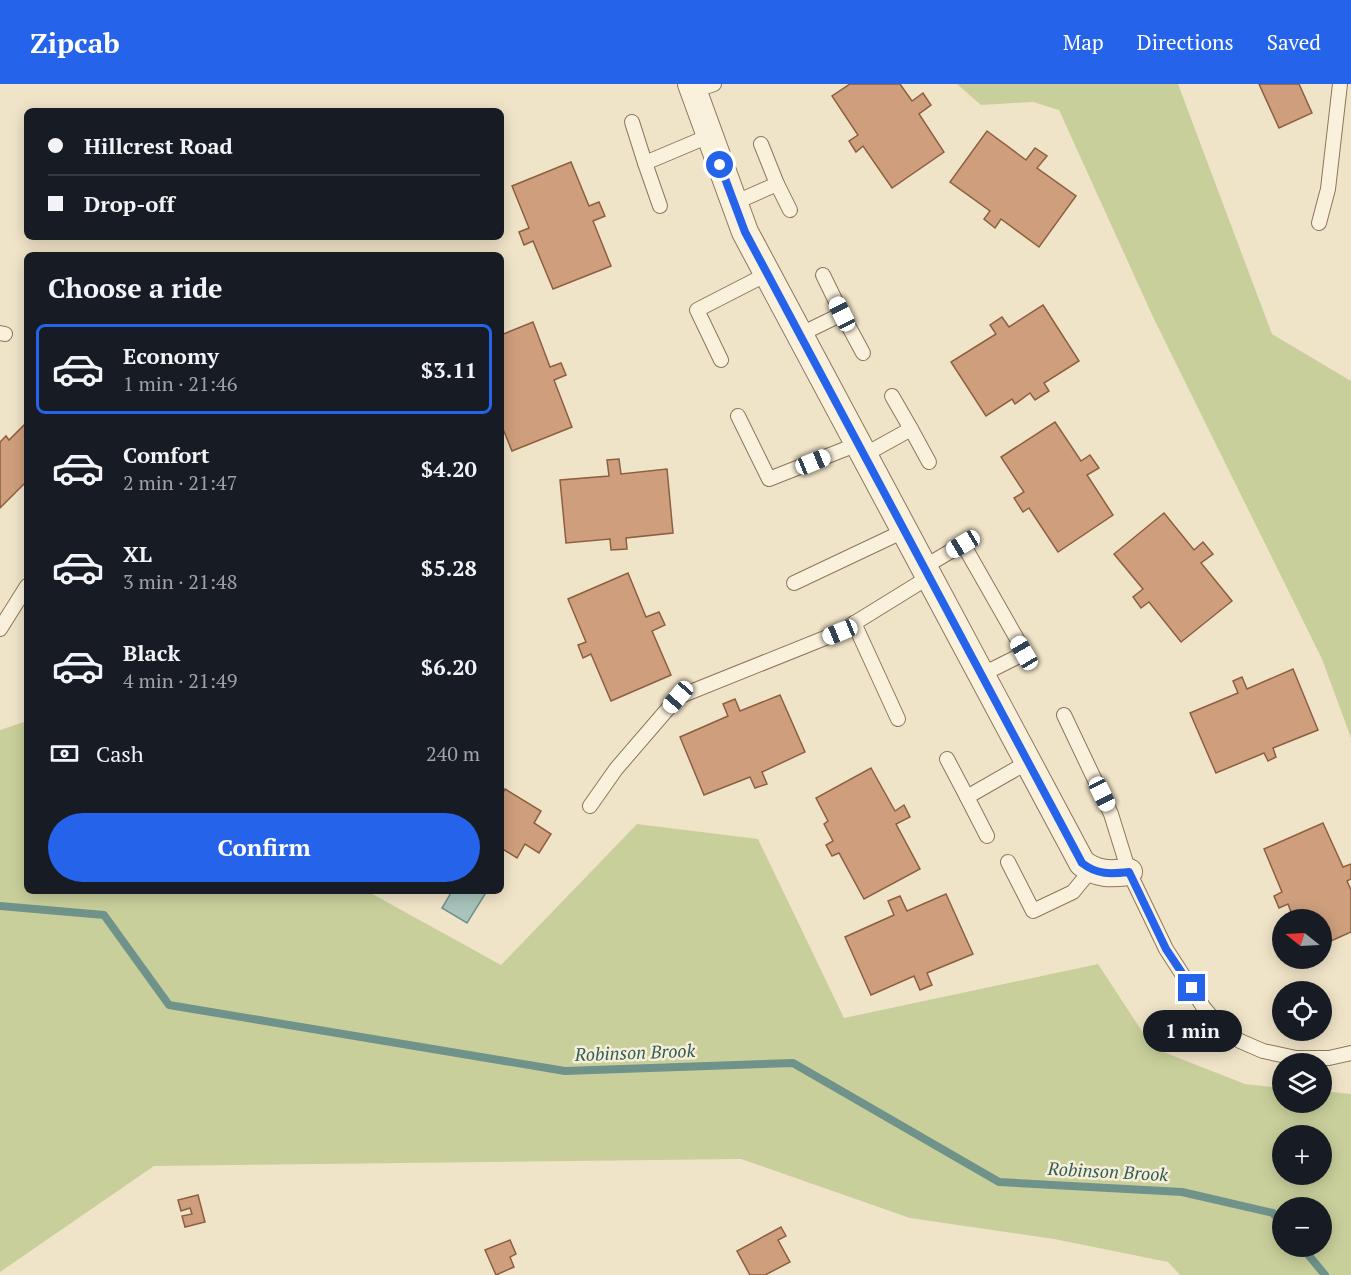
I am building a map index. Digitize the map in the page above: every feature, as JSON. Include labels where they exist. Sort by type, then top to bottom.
[{"type":"street","points":[[699,86],[709,136],[745,232],[1082,863],[1091,870],[1113,874],[1129,872]]},
{"type":"lane","points":[[1319,223],[1328,189],[1340,84]]},
{"type":"lane","points":[[632,122],[660,206]]},
{"type":"lane","points":[[645,163],[709,136]]},
{"type":"lane","points":[[761,144],[790,210]]},
{"type":"lane","points":[[734,203],[777,184]]},
{"type":"lane","points":[[721,360],[698,310],[767,274]]},
{"type":"lane","points":[[823,275],[863,353]]},
{"type":"lane","points":[[799,335],[842,314]]},
{"type":"lane","points":[[892,396],[928,462]]},
{"type":"lane","points":[[738,416],[769,479],[861,449],[911,429]]},
{"type":"lane","points":[[794,583],[904,531]]},
{"type":"lane","points":[[590,806],[615,769],[678,697],[840,632],[963,544],[1024,653],[981,675]]},
{"type":"lane","points":[[0,629],[24,591]]},
{"type":"lane","points":[[854,623],[898,718]]},
{"type":"lane","points":[[1064,715],[1111,814],[1129,872],[1166,949],[1204,1008],[1221,1028],[1240,1041],[1263,1052],[1296,1058],[1329,1058],[1351,1053]]},
{"type":"lane","points":[[947,759],[987,836]]},
{"type":"lane","points":[[967,797],[1028,762]]},
{"type":"lane","points":[[1008,862],[1033,911],[1073,892],[1091,870]]},
{"type":"green space","points":[[957,84],[1178,84],[1272,334],[1351,381],[1351,738],[1322,659],[1153,317],[1059,110],[1033,102],[981,105]]},
{"type":"green space","points":[[24,722],[24,894],[372,894],[501,965],[637,824],[758,839],[844,1018],[1098,964],[1153,1048],[1245,1084],[1272,1087],[1272,1113],[1332,1113],[1332,1092],[1351,1094],[1351,1275],[1180,1275],[1168,1262],[1054,1239],[910,1218],[741,1159],[154,1166],[0,1272],[0,730]]},
{"type":"water","points":[[450,894],[485,894],[467,923],[442,908]]},
{"type":"building","points":[[850,84],[900,84],[912,101],[923,93],[931,105],[919,114],[944,152],[892,188],[863,146],[856,152],[849,141],[858,135],[832,96]]},
{"type":"building","points":[[1259,84],[1299,84],[1312,113],[1279,128]]},
{"type":"building","points":[[987,131],[1026,160],[1035,148],[1047,156],[1037,168],[1076,196],[1039,247],[1001,219],[995,228],[984,219],[990,211],[950,182]]},
{"type":"building","points":[[571,162],[589,206],[599,202],[605,216],[593,221],[611,266],[553,289],[533,241],[524,245],[519,232],[529,228],[512,186]]},
{"type":"building","points":[[1043,305],[1079,361],[1044,383],[1049,391],[1035,400],[1030,393],[1015,404],[1012,399],[986,416],[951,362],[996,334],[990,325],[1002,317],[1009,327]]},
{"type":"building","points":[[533,322],[550,367],[561,363],[566,375],[554,380],[572,427],[512,451],[504,431],[504,334]]},
{"type":"building","points":[[1055,422],[1081,461],[1090,455],[1099,468],[1087,475],[1113,515],[1058,552],[1029,508],[1023,512],[1014,498],[1024,492],[1001,457]]},
{"type":"building","points":[[24,425],[24,484],[0,508],[0,442],[6,436],[9,440]]},
{"type":"building","points":[[619,459],[621,474],[667,469],[673,533],[626,538],[627,549],[611,550],[610,539],[566,543],[560,480],[609,476],[607,460]]},
{"type":"building","points":[[1164,513],[1194,550],[1203,542],[1213,554],[1201,563],[1232,601],[1181,642],[1149,602],[1141,608],[1133,597],[1143,589],[1114,554]]},
{"type":"building","points":[[628,573],[646,617],[659,612],[665,625],[652,631],[671,675],[611,701],[591,654],[583,658],[578,645],[586,642],[568,599]]},
{"type":"building","points":[[1293,669],[1318,730],[1273,748],[1276,757],[1268,761],[1264,753],[1216,773],[1190,713],[1238,693],[1233,681],[1242,677],[1247,689]]},
{"type":"building","points":[[780,695],[805,752],[762,772],[767,784],[755,788],[750,777],[704,795],[680,737],[728,716],[723,704],[735,699],[740,711]]},
{"type":"building","points":[[871,768],[895,811],[904,805],[910,817],[896,824],[920,869],[864,899],[839,853],[832,856],[826,845],[833,841],[824,824],[828,821],[816,798]]},
{"type":"building","points":[[505,789],[541,811],[534,823],[551,834],[539,853],[525,844],[517,858],[504,850]]},
{"type":"building","points":[[1323,823],[1343,867],[1351,864],[1351,879],[1347,881],[1351,890],[1351,932],[1332,941],[1332,909],[1290,909],[1288,904],[1279,908],[1274,896],[1282,892],[1264,849]]},
{"type":"building","points":[[946,894],[973,954],[927,973],[932,985],[920,990],[914,976],[871,995],[845,937],[894,915],[888,901],[900,896],[907,911]]},
{"type":"building","points":[[198,1195],[205,1222],[185,1227],[182,1216],[192,1214],[190,1208],[181,1211],[178,1200]]},
{"type":"building","points":[[781,1227],[786,1236],[778,1240],[790,1262],[765,1275],[750,1275],[737,1251]]},
{"type":"building","points":[[510,1240],[516,1254],[510,1257],[514,1267],[496,1275],[485,1250]]},
{"type":"waterway","name":"Robinson Brook","points":[[0,906],[104,915],[169,1005],[565,1071],[793,1063],[999,1182],[1182,1192],[1272,1213]]},
{"type":"waterway","name":"Robinson Brook","points":[[1310,1257],[1325,1275]]},
{"type":"route","points":[[720,165],[745,232],[1082,863],[1091,870],[1113,874],[1129,872],[1166,949],[1192,988]]}]
